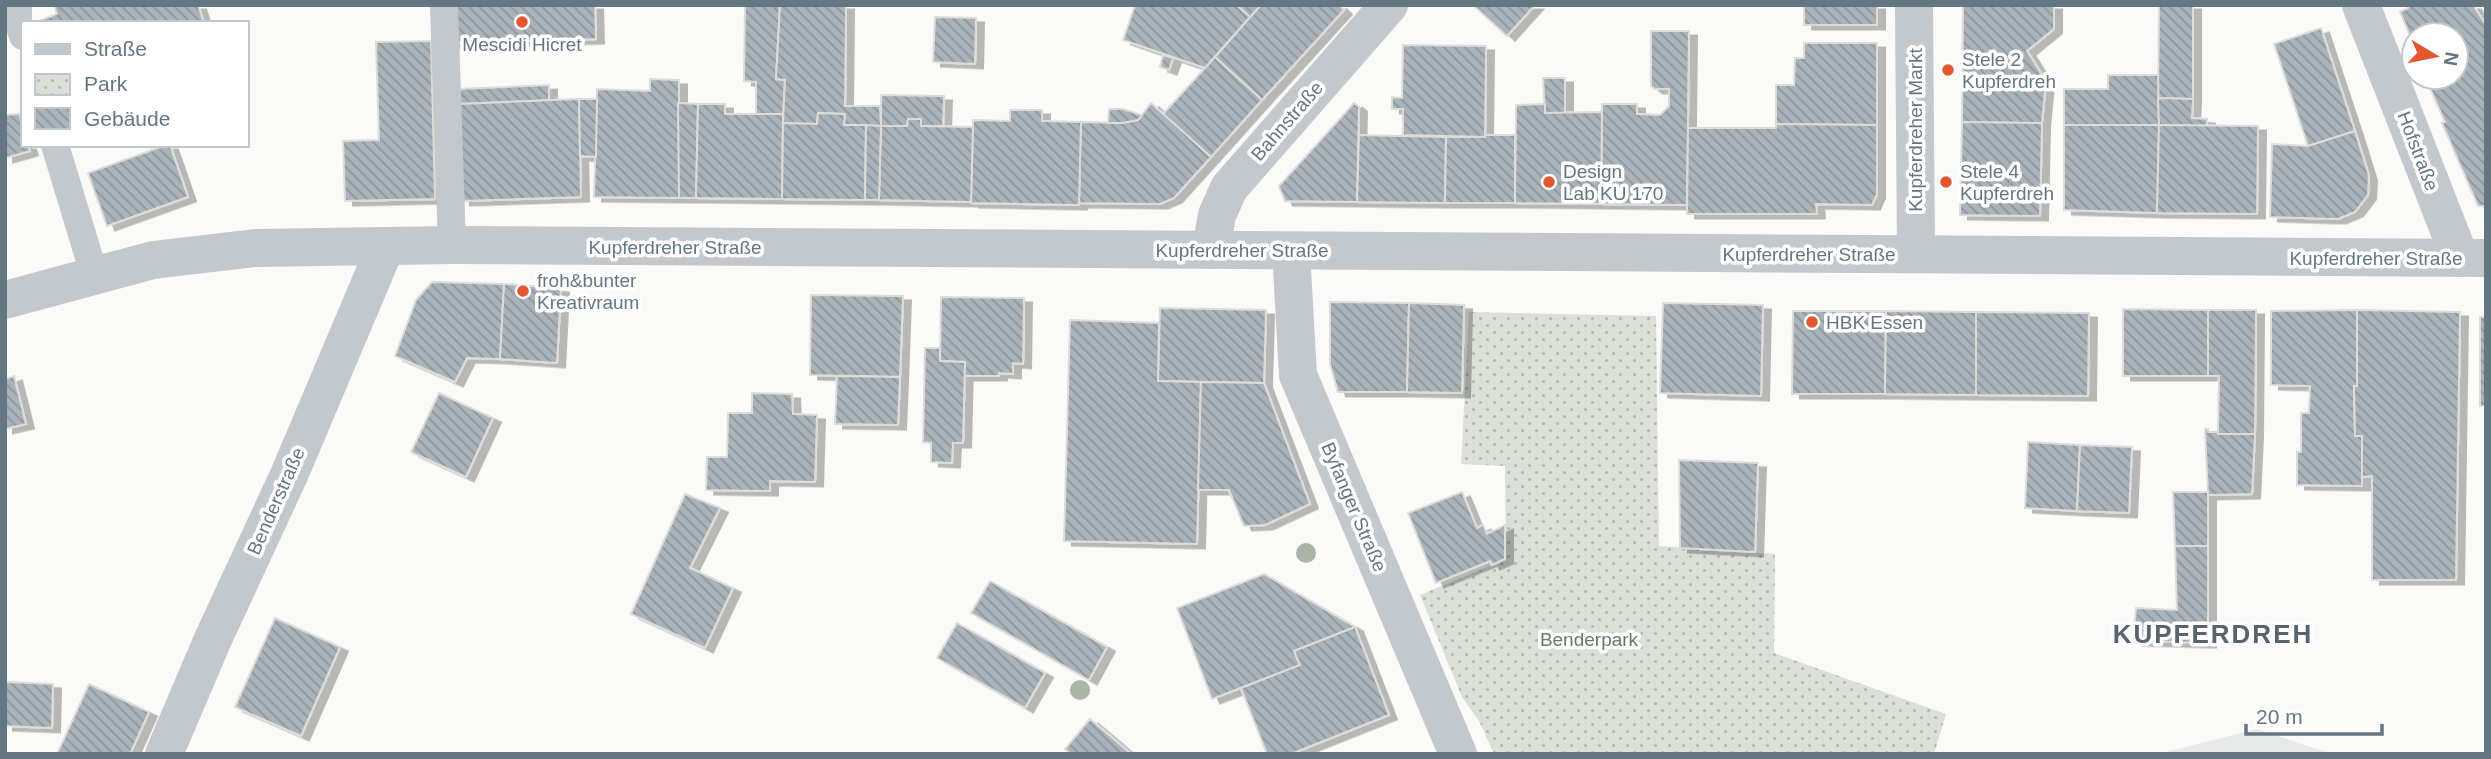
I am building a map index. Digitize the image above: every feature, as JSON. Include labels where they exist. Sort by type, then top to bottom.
[{"type":"street","name":"Bahnstraße","points":[[1211,250],[1217,215],[1229,188],[1389,5]]},
{"type":"street","name":"Kupferdreher Markt","points":[[1914,5],[1916,254]]},
{"type":"street","name":"Hofstraße","points":[[2361,5],[2473,258]]},
{"type":"street","name":"Kupferdreher Straße","points":[[5,300],[153,260],[255,248],[452,245],[2473,258]]},
{"type":"street","name":"Benderstraße","points":[[164,754],[213,639],[289,475],[385,248]]},
{"type":"street","name":"Byfanger Straße","points":[[1291,251],[1298,375],[1458,754]]},
{"type":"lane","points":[[444,5],[452,245]]},
{"type":"lane","points":[[56,147],[95,277]]},
{"type":"shaded area","points":[[2257,729],[2332,754],[2158,754]]},
{"type":"green space","name":"Benderpark","points":[[1469,312],[1656,316],[1659,546],[1775,554],[1774,653],[1946,714],[1934,754],[1494,754],[1479,721],[1462,697],[1420,595],[1506,559],[1505,466],[1461,464]]},
{"type":"building","points":[[54,5],[198,5],[203,21],[41,21],[57,14]]},
{"type":"building","name":"Mescidi Hicret","points":[[448,5],[595,5],[596,39],[449,43]]},
{"type":"building","points":[[745,5],[780,5],[776,79],[785,80],[783,114],[756,114],[756,82],[744,81]]},
{"type":"building","points":[[780,5],[846,5],[845,106],[880,106],[881,126],[844,125],[845,114],[818,113],[817,124],[783,123],[785,80],[776,79]]},
{"type":"building","points":[[1135,5],[1237,5],[1250,17],[1205,68],[1123,40]]},
{"type":"building","points":[[1237,5],[1261,5],[1250,17]]},
{"type":"building","points":[[1261,5],[1339,5],[1344,10],[1262,100],[1215,57]]},
{"type":"building","points":[[1473,5],[1535,5],[1507,36]]},
{"type":"building","points":[[1804,5],[1877,5],[1877,25],[1804,25]]},
{"type":"building","points":[[1963,5],[2054,5],[2054,29],[2027,51],[2046,81],[2042,123],[1962,122]]},
{"type":"building","points":[[2159,5],[2193,5],[2193,99],[2158,98]]},
{"type":"building","points":[[2408,5],[2473,5],[2486,25],[2486,206],[2478,206],[2431,91],[2470,91],[2470,21],[2404,21],[2400,12],[2408,8]]},
{"type":"building","points":[[935,17],[976,18],[975,64],[933,62]]},
{"type":"building","points":[[2321,28],[2355,131],[2308,146],[2274,44]]},
{"type":"building","points":[[1651,31],[1689,31],[1687,205],[1601,204],[1602,104],[1637,104],[1637,114],[1660,115],[1669,106],[1669,89],[1655,89],[1651,86]]},
{"type":"building","points":[[431,41],[435,199],[345,201],[343,141],[379,140],[376,42]]},
{"type":"building","points":[[1804,43],[1877,43],[1877,125],[1776,124],[1776,85],[1794,85],[1795,58],[1804,58]]},
{"type":"building","points":[[1403,45],[1486,46],[1485,137],[1403,135],[1403,109],[1392,109],[1392,97],[1402,98]]},
{"type":"building","points":[[1163,55],[1173,58],[1169,70],[1160,67]]},
{"type":"building","points":[[1215,57],[1262,100],[1211,157],[1163,114]]},
{"type":"building","points":[[2108,75],[2158,75],[2159,125],[2064,125],[2064,89],[2108,89]]},
{"type":"building","points":[[1543,78],[1565,78],[1565,113],[1545,113]]},
{"type":"building","points":[[650,79],[679,80],[679,198],[594,197],[597,89],[650,91]]},
{"type":"building","points":[[549,85],[549,100],[459,104],[460,89]]},
{"type":"building","points":[[881,95],[944,96],[943,126],[921,126],[921,119],[908,119],[907,126],[881,126]]},
{"type":"building","points":[[2158,98],[2193,99],[2192,118],[2207,119],[2207,126],[2159,125]]},
{"type":"building","points":[[579,99],[581,197],[462,201],[459,104]]},
{"type":"building","points":[[579,99],[597,99],[596,157],[580,156]]},
{"type":"building","points":[[678,103],[698,104],[696,198],[679,198]]},
{"type":"building","points":[[1151,103],[1211,157],[1174,198],[1160,204],[1079,203],[1081,122],[1122,123],[1138,120]]},
{"type":"building","points":[[1354,103],[1359,107],[1357,202],[1285,201],[1279,186]]},
{"type":"building","points":[[698,104],[725,104],[725,114],[783,114],[782,199],[696,198]]},
{"type":"building","points":[[1545,104],[1545,113],[1602,112],[1601,204],[1515,203],[1516,105]]},
{"type":"building","points":[[1109,109],[1123,109],[1142,115],[1138,120],[1108,123]]},
{"type":"building","points":[[1010,110],[1042,110],[1042,121],[1081,122],[1079,205],[971,203],[973,120],[1010,121]]},
{"type":"building","points":[[818,113],[845,114],[844,125],[866,125],[865,200],[782,199],[783,123],[817,124]]},
{"type":"building","points":[[19,114],[21,147],[29,147],[30,151],[5,158],[5,115]]},
{"type":"building","points":[[908,119],[921,119],[921,126],[973,127],[971,202],[879,200],[881,126],[907,126]]},
{"type":"building","points":[[1962,122],[2042,123],[2040,216],[1960,215]]},
{"type":"building","points":[[1776,124],[1877,125],[1877,194],[1872,205],[1816,204],[1817,214],[1687,214],[1688,128],[1776,128]]},
{"type":"building","points":[[866,125],[881,126],[879,200],[865,200]]},
{"type":"building","points":[[2064,125],[2159,125],[2157,213],[2064,210]]},
{"type":"building","points":[[2159,125],[2258,126],[2257,214],[2157,213]]},
{"type":"building","points":[[2355,131],[2369,176],[2368,195],[2355,212],[2338,219],[2270,217],[2272,144],[2308,146]]},
{"type":"building","points":[[1359,135],[1446,137],[1445,203],[1357,202]]},
{"type":"building","points":[[1515,135],[1515,203],[1445,203],[1446,137]]},
{"type":"building","points":[[160,147],[171,147],[188,197],[107,226],[88,173]]},
{"type":"building","points":[[432,282],[504,284],[500,359],[467,358],[455,382],[395,356],[416,300]]},
{"type":"building","points":[[504,284],[561,288],[557,363],[500,359]]},
{"type":"building","points":[[811,295],[903,296],[900,377],[810,375]]},
{"type":"building","points":[[941,297],[1024,298],[1023,364],[1013,363],[1013,374],[964,376],[965,362],[940,361]]},
{"type":"building","points":[[1330,302],[1409,303],[1407,392],[1338,392],[1330,364]]},
{"type":"building","points":[[1409,303],[1464,305],[1462,393],[1407,392]]},
{"type":"building","points":[[1663,303],[1763,305],[1761,396],[1660,393]]},
{"type":"building","points":[[1160,308],[1266,310],[1264,383],[1158,381]]},
{"type":"building","points":[[2123,309],[2208,310],[2208,376],[2123,376]]},
{"type":"building","points":[[2208,310],[2256,310],[2255,434],[2218,434],[2219,376],[2208,376]]},
{"type":"building","points":[[2357,310],[2355,436],[2362,436],[2362,486],[2297,485],[2297,452],[2301,452],[2301,413],[2309,413],[2310,386],[2271,385],[2271,311]]},
{"type":"building","points":[[2357,310],[2460,312],[2456,580],[2372,580],[2372,476],[2362,477],[2362,436],[2355,436]]},
{"type":"building","points":[[1793,311],[1886,311],[1885,394],[1792,394]]},
{"type":"building","points":[[1886,311],[1976,312],[1976,395],[1885,394]]},
{"type":"building","points":[[1976,312],[2089,313],[2088,396],[1976,395]]},
{"type":"building","points":[[2480,317],[2486,317],[2486,406],[2480,406]]},
{"type":"building","points":[[1070,320],[1159,323],[1158,381],[1201,382],[1197,544],[1064,541]]},
{"type":"building","points":[[925,348],[940,348],[940,361],[965,362],[963,443],[953,443],[952,463],[931,462],[931,443],[923,442]]},
{"type":"building","points":[[14,376],[26,424],[5,429],[5,379]]},
{"type":"building","points":[[837,376],[900,377],[898,425],[835,424]]},
{"type":"building","points":[[1201,382],[1264,383],[1310,504],[1265,525],[1244,526],[1229,490],[1198,490]]},
{"type":"building","points":[[439,393],[493,418],[466,477],[411,452]]},
{"type":"building","points":[[752,393],[792,394],[793,414],[817,415],[815,482],[770,481],[770,491],[706,490],[707,457],[727,457],[728,413],[752,413]]},
{"type":"building","points":[[2205,429],[2218,434],[2255,434],[2252,494],[2208,495]]},
{"type":"building","points":[[2028,442],[2080,445],[2077,511],[2025,508]]},
{"type":"building","points":[[2080,445],[2132,447],[2129,513],[2077,511]]},
{"type":"building","points":[[1679,460],[1758,463],[1755,552],[1680,548]]},
{"type":"building","points":[[1462,492],[1477,528],[1483,525],[1487,534],[1505,525],[1505,559],[1492,565],[1490,561],[1436,583],[1408,513]]},
{"type":"building","points":[[2173,492],[2208,492],[2208,546],[2175,546]]},
{"type":"building","points":[[685,494],[720,508],[690,568],[733,588],[705,648],[631,614]]},
{"type":"building","points":[[2175,546],[2208,546],[2208,643],[2133,641],[2136,608],[2177,610]]},
{"type":"building","points":[[1264,574],[1355,627],[1294,651],[1300,665],[1212,699],[1177,608]]},
{"type":"building","points":[[990,581],[1107,647],[1089,680],[971,613]]},
{"type":"building","points":[[275,618],[340,647],[301,736],[235,707]]},
{"type":"building","points":[[957,623],[1045,673],[1025,708],[937,658]]},
{"type":"building","points":[[1355,627],[1389,715],[1291,754],[1267,754],[1241,688],[1300,665],[1294,651]]},
{"type":"building","points":[[5,682],[53,684],[52,728],[5,726]]},
{"type":"building","points":[[89,684],[149,712],[130,754],[57,754]]},
{"type":"building","points":[[1090,719],[1131,754],[1071,754],[1065,749]]},
{"type":"place","name":"Mescidi Hicret","points":[[522,22]]},
{"type":"place","name":"Stele 2 Kupferdreh","points":[[1948,70]]},
{"type":"place","name":"Design Lab KU 170","points":[[1549,182]]},
{"type":"place","name":"Stele 4 Kupferdreh","points":[[1946,182]]},
{"type":"place","name":"froh&bunter Kreativraum","points":[[523,291]]},
{"type":"place","name":"HBK Essen","points":[[1812,322]]},
{"type":"district","name":"KUPFERDREH","points":[[2213,634]]}]
